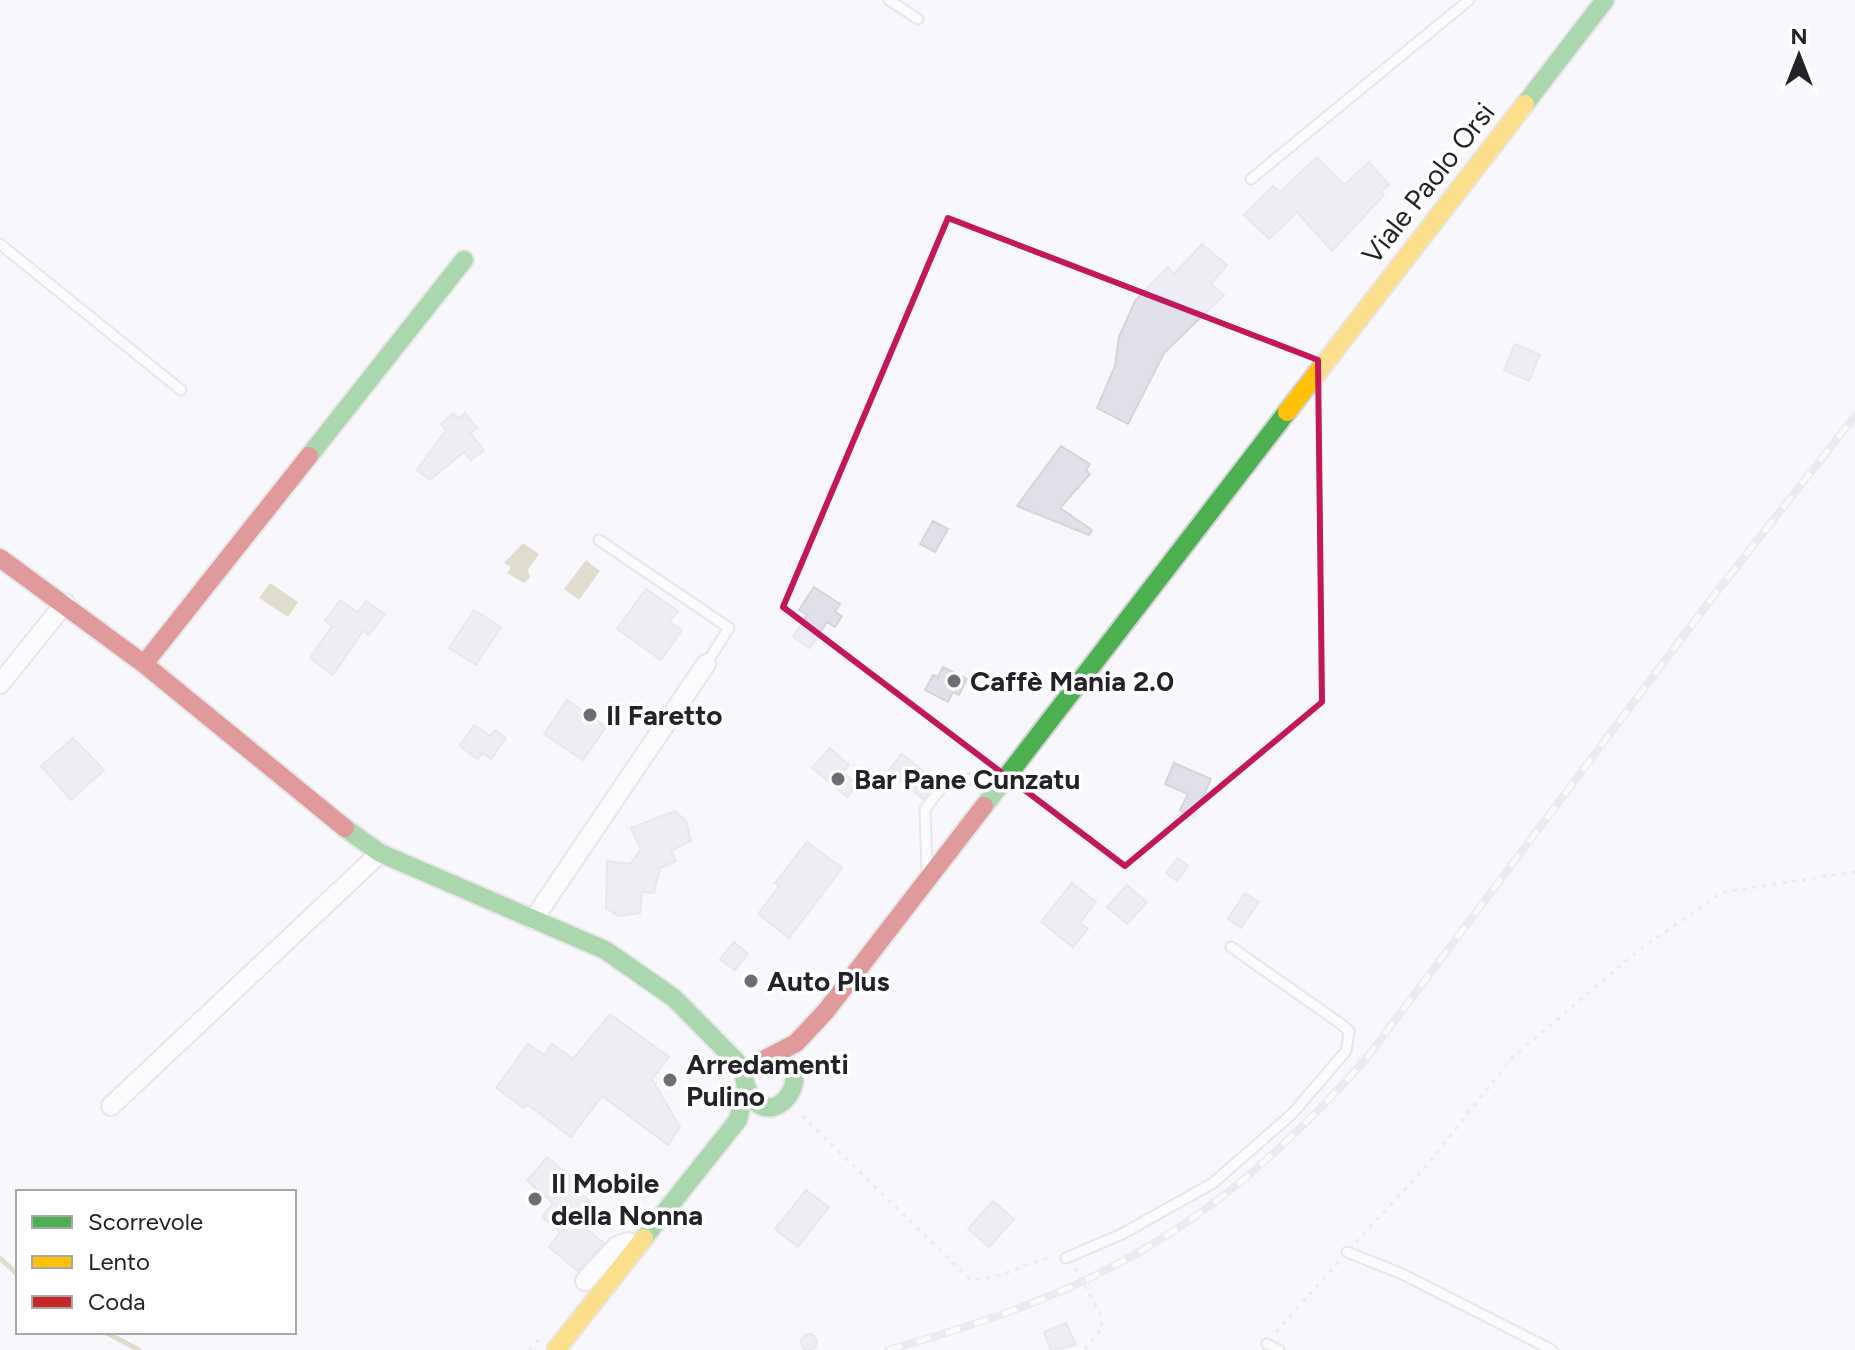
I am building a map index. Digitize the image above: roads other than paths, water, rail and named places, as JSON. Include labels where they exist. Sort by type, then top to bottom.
[{"type":"main road","name":"Viale Paolo Orsi","points":[[826,1011],[1004,776],[1605,0]]},
{"type":"main road","points":[[144,664],[464,260]]},
{"type":"main road","points":[[0,558],[144,664],[337,823],[380,853],[605,950],[645,975],[722,1043],[742,1067],[755,1102],[780,1104]]},
{"type":"main road","points":[[721,1145],[744,1107],[746,1083],[753,1065],[796,1043],[826,1011]]},
{"type":"main road","points":[[556,1350],[721,1145],[744,1123],[780,1104],[795,1082],[803,1052],[826,1011]]},
{"type":"main road","points":[[722,1043],[765,1058],[779,1059],[789,1066],[795,1082]]},
{"type":"street","points":[[0,684],[65,603]]},
{"type":"street","points":[[533,920],[706,664]]},
{"type":"street","points":[[111,1106],[380,853]]},
{"type":"street","points":[[585,1281],[617,1246],[628,1242],[637,1247]]},
{"type":"lane","points":[[889,0],[918,19]]},
{"type":"lane","points":[[1251,179],[1469,0]]},
{"type":"lane","points":[[0,244],[181,390]]},
{"type":"lane","points":[[599,540],[729,628],[706,664]]},
{"type":"lane","points":[[927,876],[925,809],[946,782],[1004,776]]},
{"type":"lane","points":[[1066,1258],[1097,1247],[1213,1183],[1292,1114],[1346,1051],[1349,1031],[1231,947]]},
{"type":"lane","points":[[1347,1252],[1402,1274],[1552,1350]]},
{"type":"lane","points":[[1267,1344],[1279,1350]]},
{"type":"waterway","points":[[0,1258],[16,1273]]},
{"type":"waterway","points":[[109,1334],[139,1350]]},
{"type":"railway","points":[[888,1350],[1025,1306],[1091,1278],[1154,1243],[1213,1204],[1293,1135],[1366,1059],[1712,598],[1855,416]]},
{"type":"place","name":"Caffè Mania 2.0","points":[[954,681]]},
{"type":"place","name":"Il Faretto","points":[[590,715]]},
{"type":"place","name":"Bar Pane Cunzatu","points":[[838,779]]},
{"type":"place","name":"Auto Plus","points":[[751,981]]},
{"type":"place","name":"Arredamenti Pulino","points":[[670,1080]]},
{"type":"place","name":"Il Mobile della Nonna","points":[[535,1199]]}]
